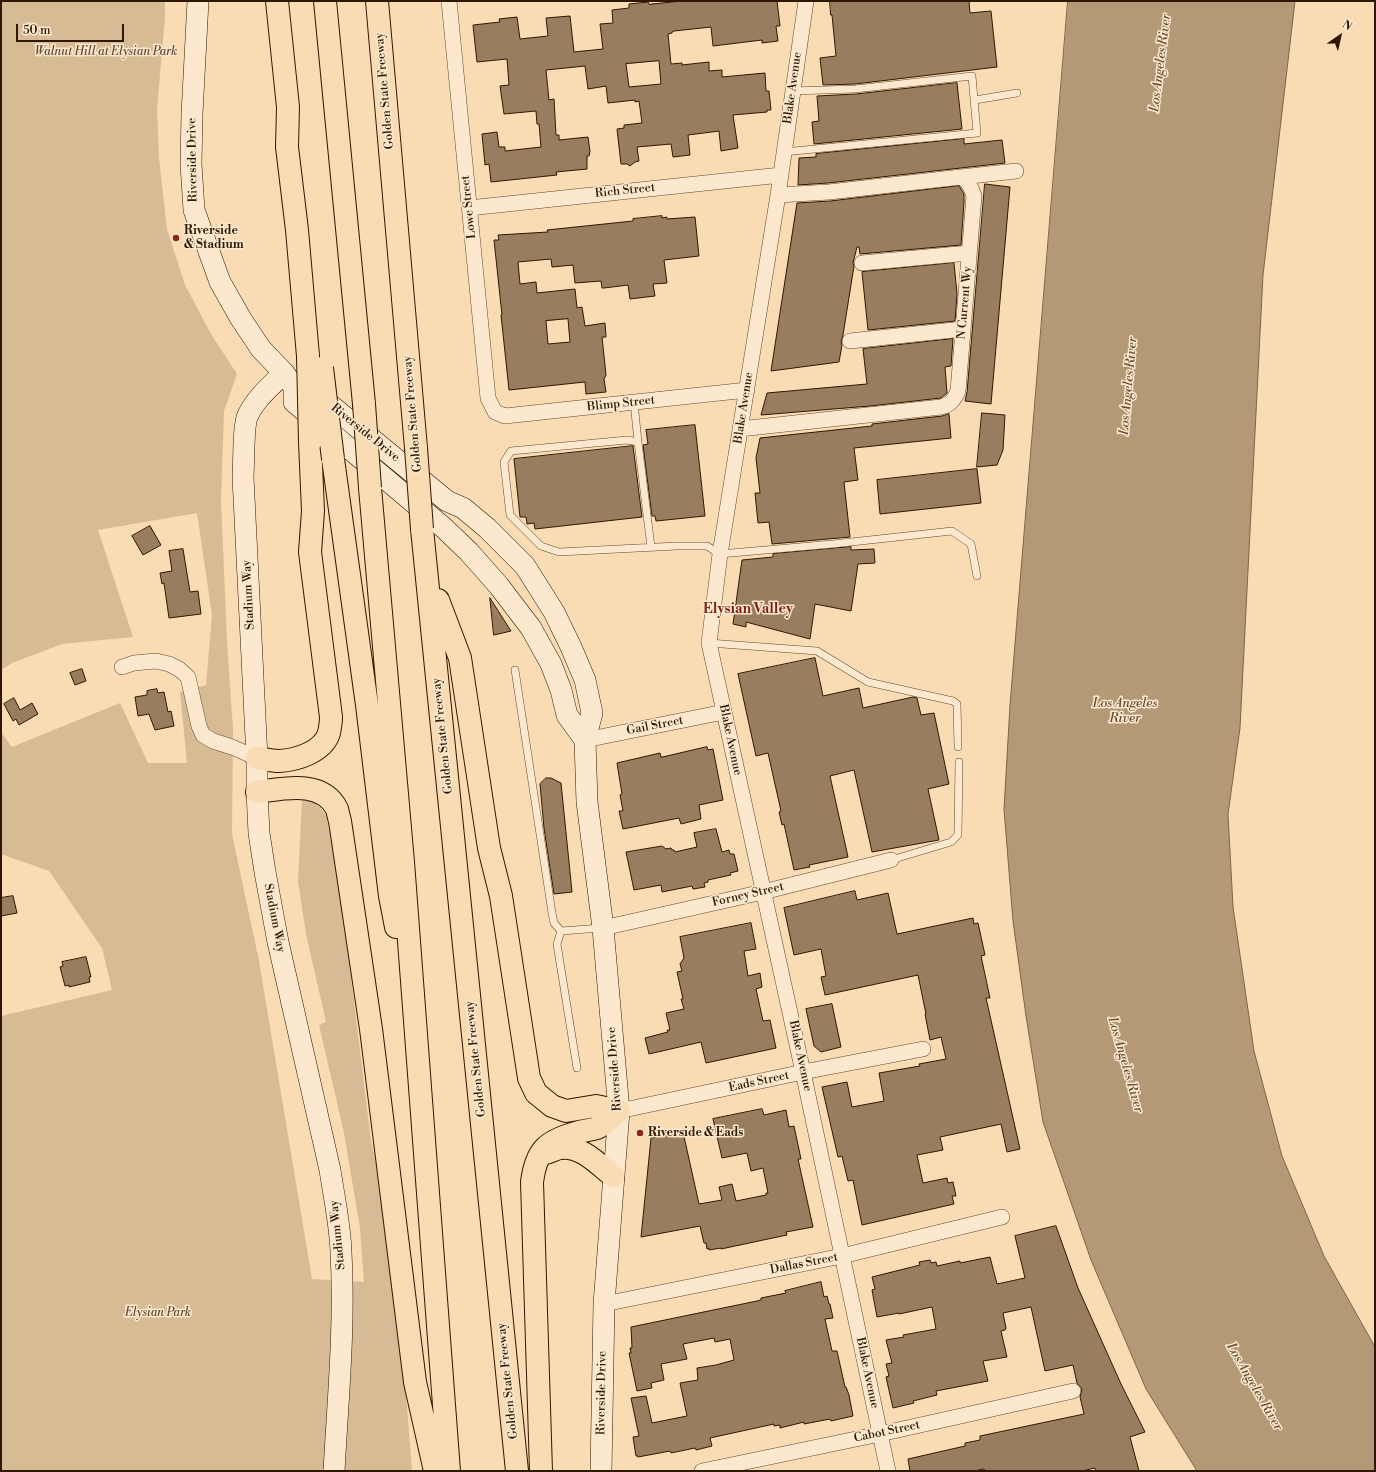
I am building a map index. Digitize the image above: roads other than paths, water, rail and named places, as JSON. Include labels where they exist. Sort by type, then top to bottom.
[{"type":"highway","points":[[277,1],[288,107],[287,147],[297,230],[315,362],[333,459],[366,698],[390,896],[412,998]]},
{"type":"highway","points":[[325,1],[364,404],[403,862],[412,998],[449,1471]]},
{"type":"highway","name":"Golden State Freeway","points":[[377,1],[422,529],[517,1471]]},
{"type":"highway","points":[[257,758],[284,761],[303,757],[315,750],[324,742],[329,734],[332,717],[310,552],[313,511],[310,442],[315,362]]},
{"type":"highway","points":[[427,572],[460,658],[488,848],[501,896],[529,1078],[536,1093],[552,1106],[566,1110],[596,1106],[619,1111]]},
{"type":"highway","points":[[257,792],[300,788],[314,790],[327,798],[336,809],[340,821],[371,1029],[415,1382],[435,1471]]},
{"type":"highway","points":[[541,1471],[532,1182],[534,1168],[547,1145],[560,1137],[597,1128],[619,1111]]},
{"type":"highway","points":[[540,1155],[560,1148],[583,1152],[613,1176]]},
{"type":"main road","name":"Riverside Drive","points":[[198,1],[190,164],[194,210],[220,282],[241,319],[261,349],[289,380],[294,402],[444,528],[469,552],[500,586],[531,628],[551,664],[561,690],[567,715],[585,740]]},
{"type":"main road","name":"Riverside Drive","points":[[289,380],[306,385],[447,501],[462,508],[487,528],[525,566],[554,612],[585,680],[592,713],[585,740],[587,802],[603,928],[619,1111],[604,1304],[601,1471]]},
{"type":"main road","name":"Stadium Way","points":[[289,380],[256,400],[246,416],[243,477],[257,758],[259,833],[272,910],[330,1170],[337,1210],[341,1250],[342,1325],[334,1471]]},
{"type":"street","name":"Lowe Street","points":[[449,1],[488,398],[495,412]]},
{"type":"street","name":"Blake Avenue","points":[[806,1],[778,195],[720,554],[709,643],[803,1072],[888,1471]]},
{"type":"street","points":[[778,195],[829,192],[1016,171]]},
{"type":"street","name":"Rich Street","points":[[469,208],[781,175]]},
{"type":"street","name":"N Current Wy","points":[[740,429],[947,406],[954,401],[958,391],[974,196],[972,190],[961,177]]},
{"type":"street","points":[[862,264],[969,253]]},
{"type":"street","points":[[850,341],[963,329]]},
{"type":"street","name":"Blimp Street","points":[[495,412],[505,416],[747,390]]},
{"type":"street","points":[[122,667],[134,663],[156,661],[179,669],[188,677],[199,726],[203,734],[213,741],[232,747],[257,758]]},
{"type":"street","name":"Gail Street","points":[[585,740],[724,712]]},
{"type":"street","name":"Forney Street","points":[[603,928],[763,892],[892,860]]},
{"type":"street","name":"Eads Street","points":[[619,1111],[803,1072],[923,1049]]},
{"type":"street","name":"Dallas Street","points":[[604,1304],[842,1256],[1002,1217]]},
{"type":"street","name":"Cabot Street","points":[[702,1471],[880,1434],[1073,1391]]},
{"type":"lane","points":[[784,152],[977,133],[972,76],[855,89],[792,91]]},
{"type":"lane","points":[[975,100],[1017,93]]},
{"type":"lane","points":[[634,402],[651,547]]},
{"type":"lane","points":[[638,442],[627,440],[511,451],[504,462],[510,515],[541,546],[559,552],[651,547],[707,546],[720,554],[952,531],[971,544],[977,576]]},
{"type":"lane","points":[[709,643],[817,651],[868,682],[953,701],[957,704],[958,747]]},
{"type":"lane","points":[[515,670],[552,914],[554,923],[561,931]]},
{"type":"lane","points":[[892,860],[951,842],[958,835],[959,762]]},
{"type":"lane","points":[[561,931],[603,928]]},
{"type":"lane","points":[[561,931],[557,944],[577,1068]]},
{"type":"water","name":"Los Angeles River","points":[[1068,1],[1295,1],[1263,275],[1240,728],[1228,814],[1233,907],[1254,1051],[1282,1156],[1324,1256],[1375,1347],[1375,1471],[1197,1471],[1146,1389],[1091,1260],[1043,1122],[1013,921],[1004,809],[1010,705]]},
{"type":"place","name":"Riverside & Stadium","points":[[176,238]]},
{"type":"place","name":"Riverside & Eads","points":[[640,1133]]},
{"type":"district","name":"Elysian Valley","points":[[748,610]]},
{"type":"park label","name":"Walnut Hill at Elysian Park","points":[[106,52]]},
{"type":"park label","name":"Elysian Park","points":[[158,1313]]}]
